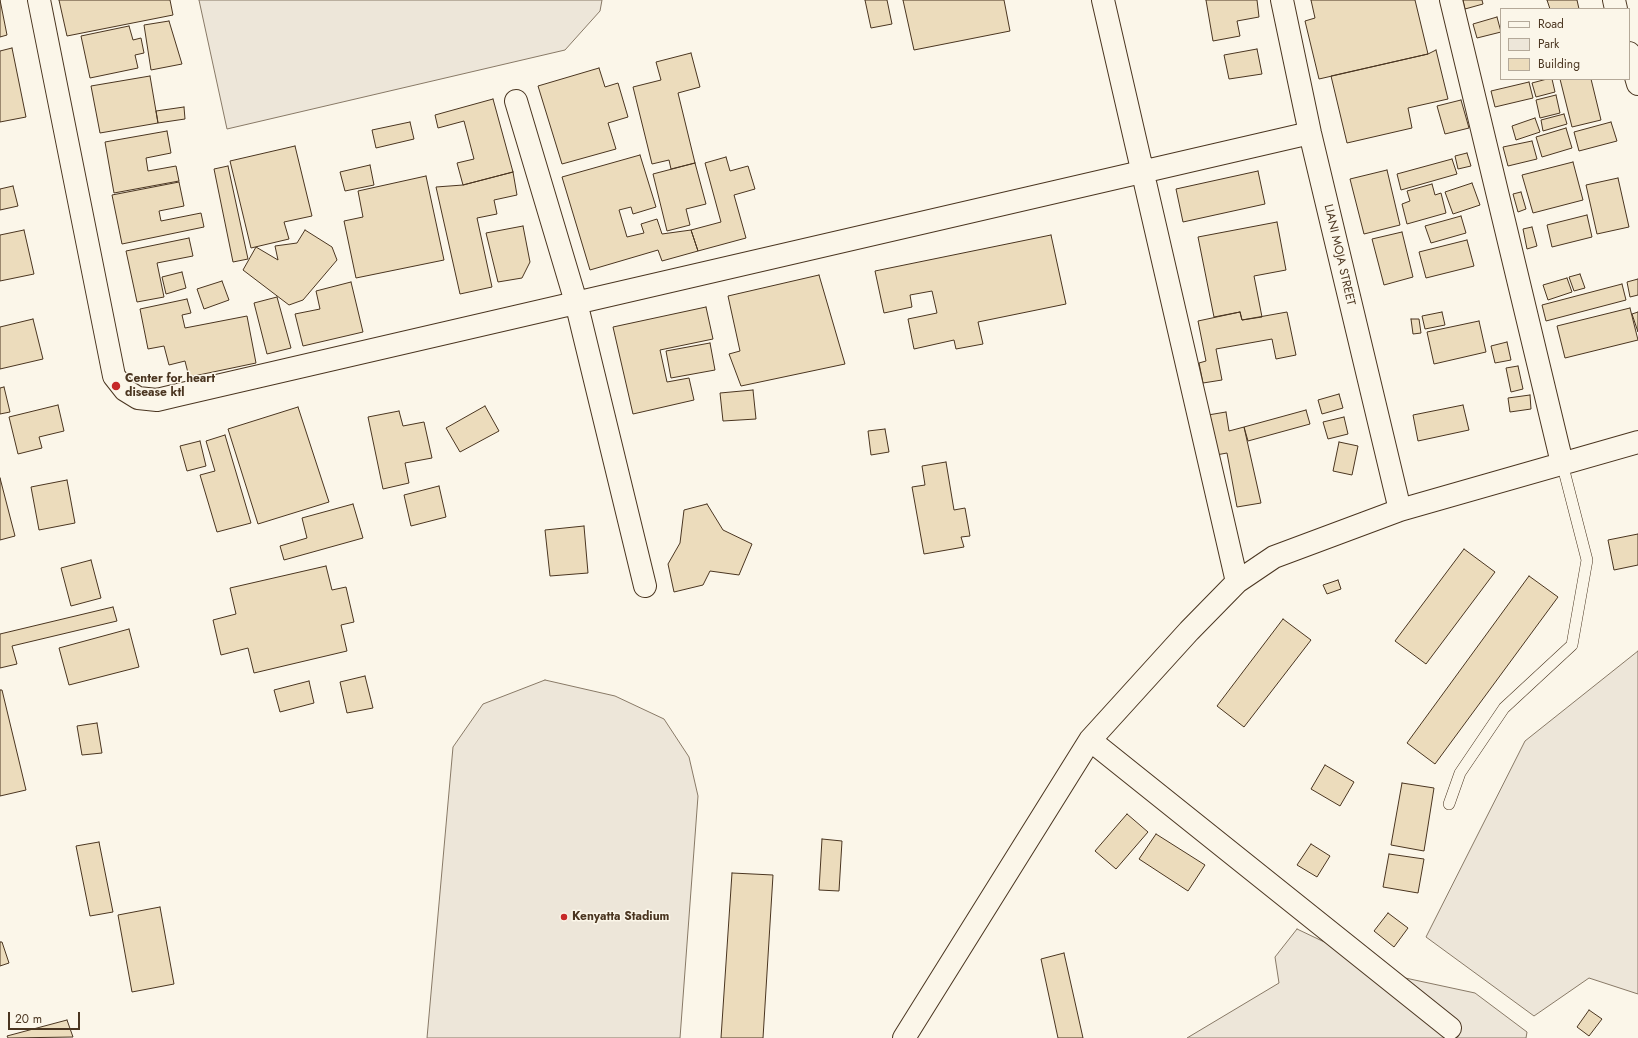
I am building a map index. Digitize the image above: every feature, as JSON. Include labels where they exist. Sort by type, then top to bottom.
[{"type":"street","points":[[39,0],[114,376],[125,390],[138,398],[157,400],[1310,133]]},
{"type":"street","points":[[1103,0],[1237,582]]},
{"type":"street","name":"LIANI MOJA STREET","points":[[1282,0],[1310,133],[1400,510]]},
{"type":"street","points":[[1450,0],[1562,464]]},
{"type":"street","points":[[1630,56],[1638,84]]},
{"type":"street","points":[[516,101],[576,302],[644,586]]},
{"type":"street","points":[[904,1038],[1090,740],[1189,631],[1237,582],[1274,557],[1400,510],[1638,442]]},
{"type":"street","points":[[1090,740],[1450,1028]]},
{"type":"lane","points":[[1449,804],[1460,773],[1504,708],[1572,645],[1587,560],[1562,464]]},
{"type":"green space","points":[[199,0],[602,0],[600,11],[565,50],[227,129]]},
{"type":"green space","points":[[1638,651],[1638,994],[1589,978],[1534,1016],[1426,937],[1525,741]]},
{"type":"green space","name":"Kenyatta Stadium","points":[[545,680],[615,696],[664,719],[689,757],[698,796],[680,1038],[427,1038],[453,747],[483,704]]},
{"type":"green space","points":[[1297,929],[1396,976],[1475,993],[1527,1032],[1526,1038],[1187,1038],[1279,983],[1275,957]]},
{"type":"building","points":[[0,0],[7,35],[0,37]]},
{"type":"building","points":[[59,0],[170,0],[173,15],[67,36]]},
{"type":"building","points":[[865,0],[887,0],[892,24],[871,28]]},
{"type":"building","points":[[903,0],[1004,0],[1010,31],[914,50]]},
{"type":"building","points":[[1206,0],[1257,0],[1259,17],[1237,21],[1240,36],[1213,41]]},
{"type":"building","points":[[1311,0],[1415,0],[1428,54],[1319,79],[1305,21],[1315,18]]},
{"type":"building","points":[[1463,0],[1482,0],[1483,4],[1465,9]]},
{"type":"building","points":[[1547,0],[1577,0],[1579,8],[1550,8]]},
{"type":"building","points":[[1497,17],[1500,32],[1477,38],[1473,24]]},
{"type":"building","points":[[169,21],[182,64],[151,70],[144,25]]},
{"type":"building","points":[[129,26],[133,40],[141,38],[144,53],[135,55],[138,68],[90,78],[81,36]]},
{"type":"building","points":[[12,48],[26,117],[0,122],[0,51]]},
{"type":"building","points":[[1257,49],[1262,74],[1229,79],[1224,55]]},
{"type":"building","points":[[1436,50],[1448,99],[1408,108],[1412,128],[1347,143],[1331,76],[1428,54]]},
{"type":"building","points":[[691,53],[700,87],[678,93],[695,163],[671,169],[669,160],[652,164],[633,87],[661,80],[656,62]]},
{"type":"building","points":[[599,68],[605,87],[618,83],[628,117],[608,123],[616,149],[562,164],[538,86]]},
{"type":"building","points":[[150,76],[158,123],[100,133],[91,86]]},
{"type":"building","points":[[1543,80],[1552,80],[1555,92],[1536,97],[1532,83]]},
{"type":"building","points":[[1560,80],[1591,80],[1601,120],[1572,127]]},
{"type":"building","points":[[1529,82],[1533,98],[1495,107],[1491,91]]},
{"type":"building","points":[[1556,95],[1560,113],[1540,118],[1536,100]]},
{"type":"building","points":[[493,99],[513,172],[463,185],[457,163],[474,159],[464,121],[438,128],[435,115]]},
{"type":"building","points":[[1461,100],[1469,128],[1445,134],[1437,106]]},
{"type":"building","points":[[184,107],[185,119],[158,123],[156,111]]},
{"type":"building","points":[[1564,114],[1567,124],[1543,131],[1541,120]]},
{"type":"building","points":[[1535,118],[1540,132],[1516,140],[1512,126]]},
{"type":"building","points":[[410,122],[414,139],[376,148],[372,130]]},
{"type":"building","points":[[1611,122],[1617,141],[1579,151],[1574,132]]},
{"type":"building","points":[[1566,128],[1572,148],[1542,157],[1536,137]]},
{"type":"building","points":[[167,131],[171,153],[146,158],[148,171],[176,166],[179,181],[114,193],[105,142]]},
{"type":"building","points":[[1532,141],[1537,159],[1508,166],[1503,147]]},
{"type":"building","points":[[295,146],[312,216],[284,222],[289,239],[251,248],[230,161]]},
{"type":"building","points":[[1467,153],[1471,166],[1458,169],[1455,156]]},
{"type":"building","points":[[640,155],[656,207],[633,214],[631,207],[619,210],[627,237],[644,233],[641,224],[657,219],[662,234],[691,230],[698,251],[662,261],[658,250],[590,270],[562,177]]},
{"type":"building","points":[[726,157],[730,171],[748,166],[755,189],[734,195],[746,238],[698,251],[691,230],[721,222],[705,163]]},
{"type":"building","points":[[1452,159],[1457,174],[1401,190],[1397,174]]},
{"type":"building","points":[[1573,162],[1583,200],[1533,213],[1522,175]]},
{"type":"building","points":[[695,163],[706,204],[686,209],[690,225],[667,231],[653,174]]},
{"type":"building","points":[[370,165],[374,185],[345,191],[340,172]]},
{"type":"building","points":[[228,166],[248,259],[233,262],[214,169]]},
{"type":"building","points":[[1387,170],[1400,225],[1364,234],[1350,179]]},
{"type":"building","points":[[1258,171],[1265,204],[1183,222],[1176,189]]},
{"type":"building","points":[[513,172],[517,195],[494,200],[497,214],[477,218],[492,287],[460,294],[436,187],[463,185]]},
{"type":"building","points":[[426,176],[444,260],[356,278],[344,221],[363,217],[358,191]]},
{"type":"building","points":[[1618,178],[1629,227],[1597,234],[1586,185]]},
{"type":"building","points":[[179,182],[184,206],[159,211],[161,221],[201,213],[204,227],[122,244],[112,195]]},
{"type":"building","points":[[1472,183],[1480,205],[1453,214],[1445,192]]},
{"type":"building","points":[[1432,184],[1435,195],[1441,193],[1446,213],[1407,224],[1402,204],[1410,201],[1407,191]]},
{"type":"building","points":[[13,186],[18,206],[0,210],[0,189]]},
{"type":"building","points":[[1521,192],[1526,209],[1518,212],[1513,194]]},
{"type":"building","points":[[1587,215],[1592,237],[1552,247],[1547,225]]},
{"type":"building","points":[[1461,216],[1466,233],[1431,243],[1425,226]]},
{"type":"building","points":[[1277,222],[1286,270],[1254,276],[1262,317],[1242,320],[1240,312],[1214,317],[1198,237]]},
{"type":"building","points":[[523,226],[530,262],[522,278],[498,282],[486,233]]},
{"type":"building","points":[[1532,227],[1537,246],[1527,249],[1523,229]]},
{"type":"building","points":[[24,230],[34,274],[0,281],[0,235]]},
{"type":"building","points":[[305,230],[332,247],[337,260],[303,300],[289,305],[243,270],[256,247],[278,260],[275,246],[297,243]]},
{"type":"building","points":[[1402,232],[1413,277],[1384,285],[1372,239]]},
{"type":"building","points":[[1051,235],[1066,304],[978,322],[983,344],[956,349],[954,340],[914,349],[908,319],[937,313],[932,291],[910,295],[912,307],[884,313],[875,271]]},
{"type":"building","points":[[189,238],[193,256],[157,263],[164,297],[137,302],[126,251]]},
{"type":"building","points":[[1467,240],[1474,266],[1426,278],[1419,252]]},
{"type":"building","points":[[182,272],[186,288],[166,294],[162,277]]},
{"type":"building","points":[[1580,274],[1585,288],[1574,291],[1569,277]]},
{"type":"building","points":[[819,275],[845,364],[741,386],[729,354],[740,351],[728,296]]},
{"type":"building","points":[[1567,278],[1572,292],[1548,300],[1543,285]]},
{"type":"building","points":[[1638,279],[1638,295],[1630,297],[1627,282]]},
{"type":"building","points":[[222,281],[229,300],[204,309],[197,289]]},
{"type":"building","points":[[351,282],[363,332],[303,346],[295,314],[320,309],[316,291]]},
{"type":"building","points":[[1622,284],[1626,300],[1546,321],[1542,305]]},
{"type":"building","points":[[277,297],[291,348],[267,354],[254,303]]},
{"type":"building","points":[[187,299],[191,313],[182,315],[185,328],[247,316],[256,363],[189,377],[185,361],[169,365],[164,346],[148,349],[140,309]]},
{"type":"building","points":[[706,307],[713,339],[660,350],[667,382],[689,378],[694,400],[633,414],[613,327]]},
{"type":"building","points":[[1630,308],[1638,340],[1565,358],[1557,326]]},
{"type":"building","points":[[1240,312],[1242,320],[1287,312],[1296,355],[1276,359],[1272,339],[1216,349],[1222,380],[1203,383],[1199,363],[1206,361],[1198,321]]},
{"type":"building","points":[[1442,312],[1445,325],[1425,329],[1422,316]]},
{"type":"building","points":[[1638,312],[1638,332],[1632,314]]},
{"type":"building","points":[[33,319],[43,359],[0,369],[0,327]]},
{"type":"building","points":[[1411,319],[1419,319],[1421,333],[1413,334]]},
{"type":"building","points":[[1479,321],[1486,352],[1434,364],[1427,332]]},
{"type":"building","points":[[1507,342],[1511,360],[1495,363],[1491,346]]},
{"type":"building","points":[[710,343],[715,370],[671,378],[666,351]]},
{"type":"building","points":[[1518,366],[1523,389],[1511,392],[1506,368]]},
{"type":"building","points":[[4,387],[10,412],[0,414],[0,388]]},
{"type":"building","points":[[753,390],[756,419],[723,421],[720,393]]},
{"type":"building","points":[[1339,394],[1343,408],[1322,414],[1318,400]]},
{"type":"building","points":[[1530,395],[1531,409],[1510,412],[1508,398]]},
{"type":"building","points":[[58,405],[64,431],[39,437],[42,448],[18,454],[9,417]]},
{"type":"building","points":[[1463,405],[1469,430],[1418,441],[1413,415]]},
{"type":"building","points":[[485,406],[499,431],[460,452],[446,428]]},
{"type":"building","points":[[298,407],[329,502],[258,524],[228,429]]},
{"type":"building","points":[[1306,410],[1310,424],[1248,441],[1244,427]]},
{"type":"building","points":[[399,411],[403,426],[424,422],[432,458],[405,463],[409,483],[383,489],[368,417]]},
{"type":"building","points":[[1226,412],[1229,431],[1244,427],[1261,503],[1237,507],[1227,453],[1216,455],[1208,415]]},
{"type":"building","points":[[1344,417],[1348,434],[1328,439],[1323,422]]},
{"type":"building","points":[[885,429],[889,452],[871,455],[868,431]]},
{"type":"building","points":[[225,435],[251,523],[217,532],[200,475],[215,471],[206,441]]},
{"type":"building","points":[[200,441],[206,466],[187,471],[180,446]]},
{"type":"building","points":[[1339,442],[1358,446],[1352,475],[1333,471]]},
{"type":"building","points":[[946,462],[954,510],[965,508],[970,536],[961,537],[964,547],[924,554],[912,487],[925,485],[922,466]]},
{"type":"building","points":[[0,478],[15,536],[0,540]]},
{"type":"building","points":[[67,480],[75,523],[39,530],[31,487]]},
{"type":"building","points":[[439,486],[446,517],[411,526],[404,495]]},
{"type":"building","points":[[353,504],[363,538],[284,560],[280,546],[307,538],[302,518]]},
{"type":"building","points":[[707,504],[723,530],[752,544],[739,575],[710,571],[703,585],[674,592],[668,564],[680,543],[684,510]]},
{"type":"building","points":[[584,526],[588,573],[550,576],[545,530]]},
{"type":"building","points":[[1638,534],[1638,565],[1614,570],[1608,540]]},
{"type":"building","points":[[1464,549],[1495,572],[1426,664],[1395,641]]},
{"type":"building","points":[[91,560],[101,598],[71,606],[61,568]]},
{"type":"building","points":[[326,566],[332,590],[346,587],[354,622],[341,625],[347,651],[254,673],[248,648],[221,655],[213,620],[236,614],[230,588]]},
{"type":"building","points":[[1529,576],[1558,597],[1435,764],[1407,743]]},
{"type":"building","points":[[1338,580],[1341,589],[1327,594],[1323,585]]},
{"type":"building","points":[[113,607],[117,621],[12,646],[17,664],[0,668],[0,634]]},
{"type":"building","points":[[1283,619],[1311,640],[1244,727],[1217,706]]},
{"type":"building","points":[[129,629],[139,667],[69,685],[59,648]]},
{"type":"building","points":[[365,676],[373,708],[347,713],[340,682]]},
{"type":"building","points":[[309,681],[314,703],[280,712],[274,690]]},
{"type":"building","points":[[0,690],[2,690],[26,790],[0,796]]},
{"type":"building","points":[[97,723],[102,753],[82,755],[77,726]]},
{"type":"building","points":[[1325,765],[1354,782],[1340,806],[1311,789]]},
{"type":"building","points":[[1402,783],[1434,788],[1424,851],[1391,845]]},
{"type":"building","points":[[1127,814],[1148,832],[1116,869],[1095,851]]},
{"type":"building","points":[[1156,834],[1205,865],[1188,891],[1139,859]]},
{"type":"building","points":[[822,839],[842,841],[839,891],[819,890]]},
{"type":"building","points":[[99,842],[113,912],[90,916],[76,846]]},
{"type":"building","points":[[1311,844],[1330,856],[1317,877],[1297,865]]},
{"type":"building","points":[[1389,854],[1424,859],[1418,893],[1383,887]]},
{"type":"building","points":[[732,873],[773,875],[763,1038],[721,1038]]},
{"type":"building","points":[[160,907],[174,984],[132,992],[118,915]]},
{"type":"building","points":[[1388,913],[1408,928],[1394,947],[1374,931]]},
{"type":"building","points":[[0,942],[2,942],[9,963],[0,966]]},
{"type":"building","points":[[1064,953],[1083,1038],[1058,1038],[1041,959]]},
{"type":"building","points":[[1589,1010],[1602,1019],[1589,1036],[1577,1027]]},
{"type":"building","points":[[67,1020],[73,1037],[8,1038],[7,1036]]},
{"type":"place","name":"Center for heart disease ktl","points":[[116,386]]},
{"type":"place","name":"Kenyatta Stadium","points":[[564,917]]}]
